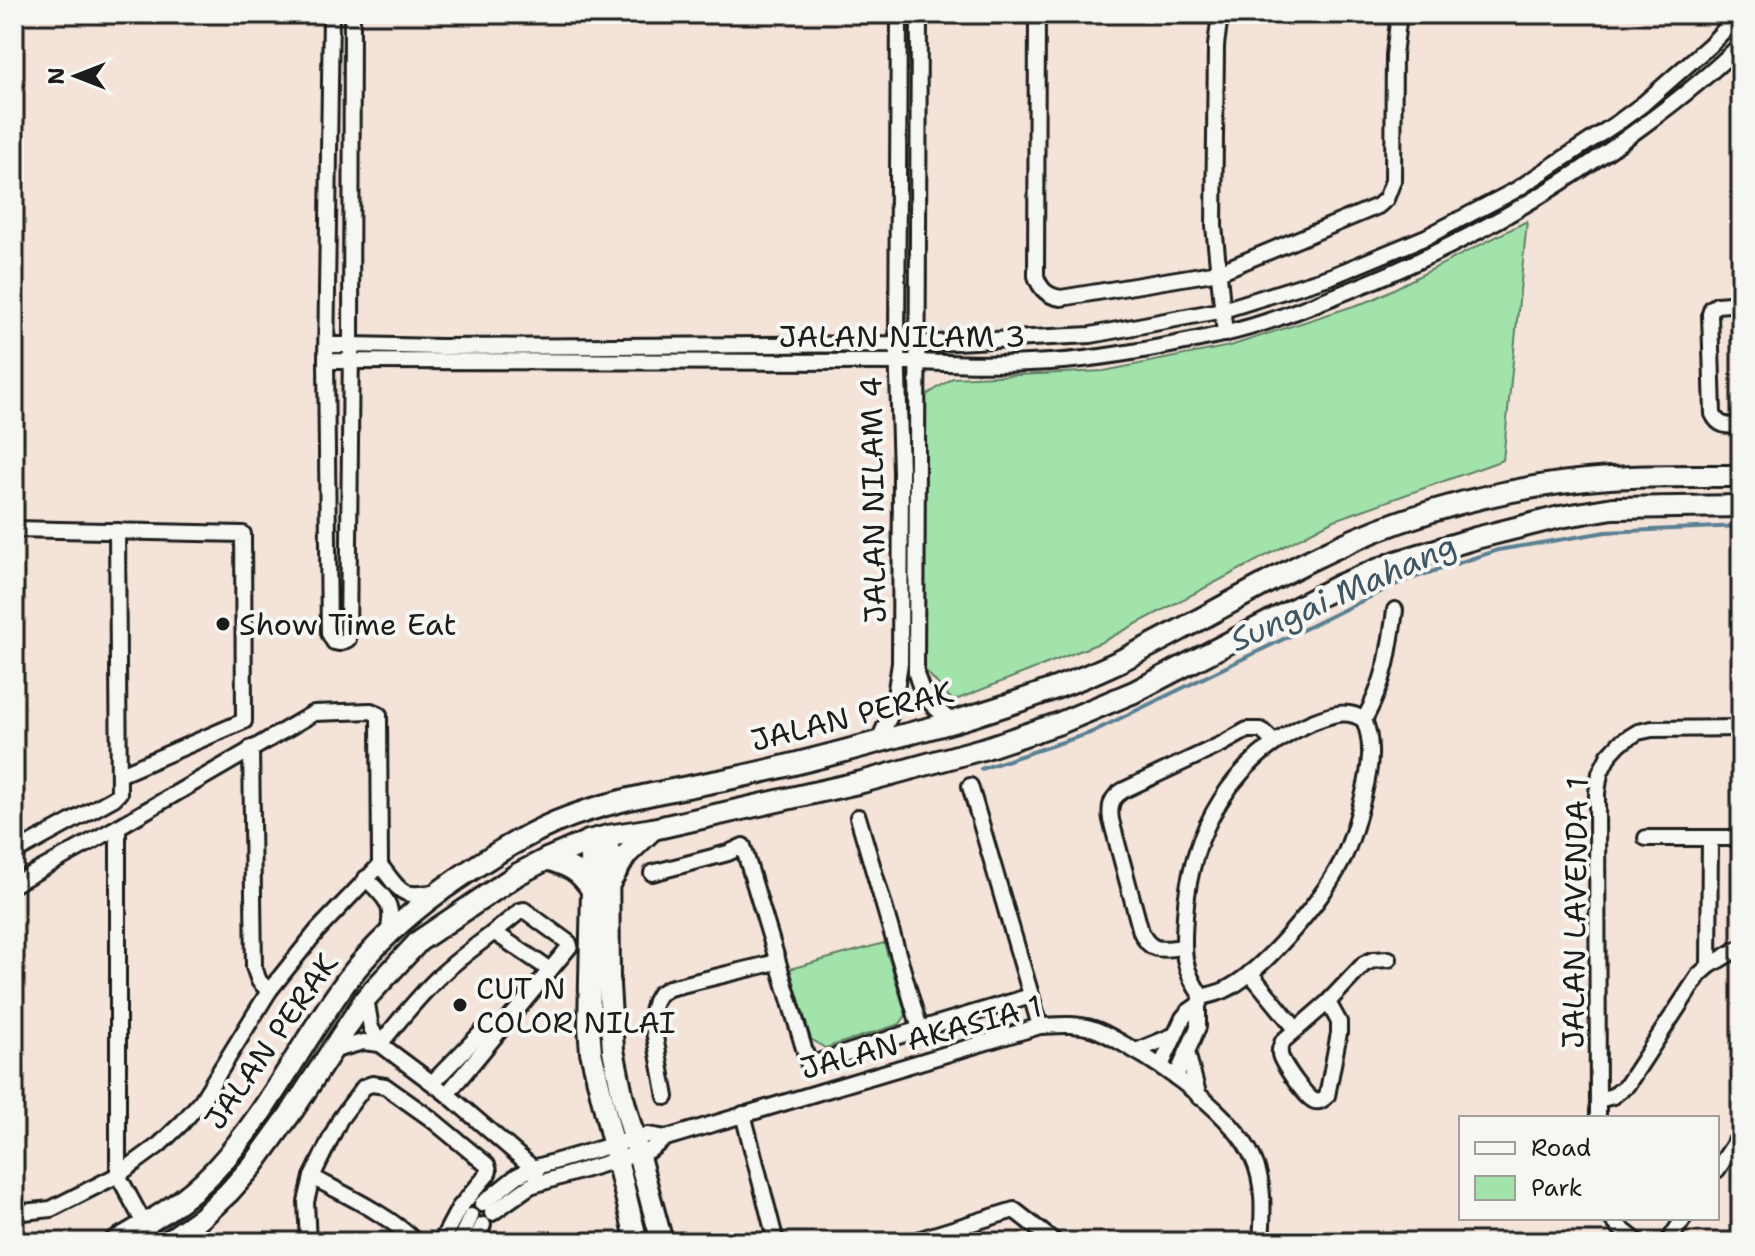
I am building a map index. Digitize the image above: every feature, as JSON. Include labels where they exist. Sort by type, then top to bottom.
[{"type":"main road","name":"JALAN PERAK","points":[[115,1242],[150,1234],[235,1148],[273,1096],[347,981],[388,934],[440,891],[554,823],[652,793],[732,778],[878,742],[1049,691],[1121,661],[1324,554],[1398,522],[1522,488],[1611,478],[1741,476]]},
{"type":"main road","name":"JALAN PERAK","points":[[167,1242],[201,1218],[254,1164],[366,998],[419,941],[518,874],[547,859],[598,836],[653,829],[862,782],[986,748],[1060,723],[1134,692],[1340,585],[1396,562],[1476,538],[1560,517],[1613,508],[1741,506]]},
{"type":"main road","points":[[598,836],[607,820],[628,810],[698,794],[732,778]]},
{"type":"main road","points":[[515,844],[546,839],[581,825],[594,826],[598,836],[613,1050],[662,1242]]},
{"type":"main road","points":[[637,1242],[591,1052],[589,1026],[600,887],[653,829]]},
{"type":"main road","points":[[547,859],[570,866],[585,880],[600,887]]},
{"type":"street","points":[[331,14],[326,361],[329,633],[334,642],[339,643],[348,639],[352,14]]},
{"type":"street","name":"JALAN NILAM 4","points":[[878,742],[893,709],[900,663],[901,472],[897,343],[899,14]]},
{"type":"street","name":"JALAN NILAM 4","points":[[919,14],[916,673],[921,691],[952,722]]},
{"type":"street","points":[[1037,14],[1036,276],[1042,289],[1053,297],[1061,298],[1219,272],[1378,206],[1386,199],[1393,181],[1394,55],[1399,14]]},
{"type":"street","points":[[1220,14],[1216,46],[1214,226],[1225,334]]},
{"type":"street","name":"JALAN NILAM 3","points":[[327,345],[917,344],[1091,335],[1223,310],[1332,276],[1413,243],[1516,190],[1643,104],[1740,14]]},
{"type":"street","points":[[1724,30],[1740,46]]},
{"type":"street","name":"JALAN NILAM 3","points":[[326,361],[1051,362],[1225,334],[1357,288],[1445,249],[1511,213],[1611,150],[1679,99],[1740,46]]},
{"type":"street","points":[[1741,303],[1717,305],[1710,314],[1713,414],[1716,422],[1724,426],[1741,425]]},
{"type":"street","points":[[14,529],[243,534],[244,721],[119,775]]},
{"type":"street","points":[[14,853],[119,793],[117,531]]},
{"type":"street","points":[[1161,1066],[1185,1015],[1200,1001],[1227,989],[1250,973],[1281,943],[1319,899],[1342,862],[1366,784],[1370,739],[1364,720],[1385,673],[1395,610]]},
{"type":"street","points":[[14,884],[314,713],[375,712],[379,715],[380,865],[400,890],[409,895],[440,891]]},
{"type":"street","points":[[1176,1077],[1199,1023],[1200,1001],[1188,975],[1183,947],[1189,877],[1200,839],[1218,805],[1243,770],[1274,742],[1323,717],[1338,713],[1351,714],[1364,720]]},
{"type":"street","name":"JALAN LAVENDA 1","points":[[1598,1116],[1597,793],[1603,763],[1620,743],[1646,730],[1741,728]]},
{"type":"street","points":[[1183,947],[1156,948],[1146,942],[1141,932],[1111,820],[1111,803],[1118,793],[1247,730],[1261,730],[1274,742]]},
{"type":"street","points":[[251,748],[254,967],[259,981],[269,991]]},
{"type":"street","points":[[970,786],[1040,1026]]},
{"type":"street","points":[[858,817],[920,1029]]},
{"type":"street","points":[[118,827],[118,1175],[150,1234]]},
{"type":"street","points":[[1646,838],[1741,838]]},
{"type":"street","points":[[1709,966],[1710,838]]},
{"type":"street","points":[[652,873],[728,853],[743,846],[809,1065],[1031,996]]},
{"type":"street","points":[[14,1213],[51,1209],[118,1175],[159,1145],[202,1100],[269,991],[317,931],[380,865]]},
{"type":"street","points":[[366,878],[388,902],[391,910],[388,934]]},
{"type":"street","points":[[380,1044],[442,974],[520,911],[524,910],[569,943],[570,946],[447,1094]]},
{"type":"street","points":[[495,933],[550,970]]},
{"type":"street","points":[[1598,1100],[1613,1096],[1627,1085],[1699,975],[1741,947]]},
{"type":"street","points":[[1328,1002],[1339,1022],[1339,1033],[1328,1091],[1324,1099],[1316,1101],[1308,1097],[1280,1055],[1283,1041],[1328,1002],[1364,964],[1389,959]]},
{"type":"street","points":[[666,1097],[651,1015],[659,994],[669,988],[777,962]]},
{"type":"street","points":[[1250,973],[1296,1029]]},
{"type":"street","points":[[366,998],[371,1028],[380,1044],[433,1082],[536,1175]]},
{"type":"street","name":"JALAN AKASIA 1","points":[[487,1208],[517,1176],[536,1175],[636,1146],[650,1150],[666,1138],[1040,1026],[1075,1025],[1092,1028],[1161,1066],[1199,1097],[1245,1143],[1260,1179],[1261,1242]]},
{"type":"street","points":[[433,1082],[485,1029],[502,1027]]},
{"type":"street","points":[[1136,1051],[1175,1035]]},
{"type":"street","points":[[331,1051],[363,1042],[380,1044]]},
{"type":"street","points":[[1187,1051],[1199,1097]]},
{"type":"street","points":[[308,1242],[306,1202],[312,1177],[340,1119],[364,1087],[372,1084],[385,1086],[487,1165],[489,1171],[459,1208],[441,1242]]},
{"type":"street","points":[[743,1114],[776,1242]]},
{"type":"street","points":[[1719,1167],[1741,1134]]},
{"type":"street","points":[[312,1177],[367,1207],[416,1242]]},
{"type":"street","points":[[911,1242],[1014,1210],[1055,1242]]},
{"type":"street","points":[[1613,1220],[1638,1242]]},
{"type":"street","points":[[1668,1242],[1683,1220]]},
{"type":"street","points":[[459,1242],[477,1221],[475,1242]]},
{"type":"green space","points":[[1527,221],[1503,460],[1332,521],[1102,642],[953,701],[925,670],[925,396],[953,378],[1104,371],[1230,346],[1372,300]]},
{"type":"green space","points":[[884,943],[906,1015],[900,1024],[825,1048],[811,1039],[790,969]]},
{"type":"waterway","name":"Sungai Mahang","points":[[981,769],[1090,733],[1401,582],[1498,550],[1606,532],[1741,526]]},
{"type":"place","name":"Show Time Eat","points":[[223,624]]},
{"type":"place","name":"CUT N COLOR NILAI","points":[[460,1005]]}]
